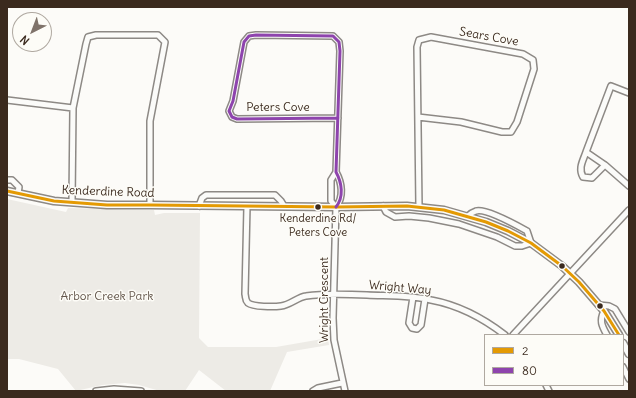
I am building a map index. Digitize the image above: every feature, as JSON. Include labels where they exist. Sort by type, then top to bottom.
[{"type":"street","points":[[72,202],[73,108],[88,37],[96,35],[158,35],[165,42],[150,121],[150,205]]},
{"type":"street","name":"Peters Cove","points":[[336,172],[331,180],[331,201],[336,207],[340,201],[340,181],[336,172],[338,118],[340,51],[339,42],[333,36],[256,35],[250,36],[244,42],[233,101],[229,111],[232,116],[237,119],[338,118]]},
{"type":"street","name":"Sears Cove","points":[[418,117],[461,122],[502,132],[510,132],[517,122],[534,69],[533,60],[523,54],[431,37],[419,40],[416,47],[419,207]]},
{"type":"street","points":[[605,165],[592,178],[583,176],[580,172],[580,168],[611,86],[629,93]]},
{"type":"street","points":[[7,100],[73,108]]},
{"type":"street","points":[[586,152],[605,165],[629,186]]},
{"type":"street","points":[[7,180],[12,180],[19,187],[18,193]]},
{"type":"street","name":"Kenderdine Road","points":[[7,191],[54,201],[108,206],[383,206],[419,207],[444,210],[468,216],[508,231],[531,243],[570,273],[599,305],[618,334]]},
{"type":"street","points":[[199,206],[202,198],[206,195],[275,195],[284,206]]},
{"type":"street","name":"Wright Way","points":[[247,206],[245,294],[246,300],[254,306],[282,306],[305,296],[334,294],[413,297],[447,304],[466,311],[492,325],[503,334]]},
{"type":"street","points":[[383,206],[386,212],[395,217],[409,216],[429,218],[459,224],[497,237],[515,246],[522,246],[531,243]]},
{"type":"street","name":"Wright Crescent","points":[[336,207],[334,340],[342,383],[345,391]]},
{"type":"street","points":[[514,334],[629,210]]},
{"type":"street","name":"Kenderdine Road","points":[[468,216],[474,211],[495,215],[527,231],[531,243]]},
{"type":"street","points":[[413,297],[409,323],[412,328],[417,329],[421,325],[425,299]]},
{"type":"street","name":"Kenderdine Road","points":[[599,305],[609,306],[615,309],[629,332]]},
{"type":"street","points":[[604,312],[601,318],[601,325],[606,334]]},
{"type":"street","points":[[624,345],[629,354]]},
{"type":"street","points":[[624,370],[629,379]]},
{"type":"street","points":[[312,391],[318,388],[342,383]]},
{"type":"street","points":[[96,391],[114,389],[141,391]]},
{"type":"green space","name":"Arbor Creek Park","points":[[7,199],[66,212],[68,208],[154,210],[155,215],[164,213],[200,213],[199,338],[208,347],[276,347],[328,338],[329,345],[287,352],[270,391],[226,391],[199,370],[185,391],[160,391],[125,383],[102,385],[76,391],[58,369],[19,359],[7,359]]},
{"type":"transit line","name":"80","points":[[336,207],[339,203],[341,194],[340,181],[336,172],[340,51],[339,42],[333,36],[249,36],[244,42],[233,101],[229,111],[232,117],[237,119],[338,118]]},
{"type":"transit line","name":"2","points":[[7,191],[54,201],[107,205],[336,207],[407,206],[444,210],[486,222],[531,243],[562,266],[579,282],[604,311],[618,334]]},
{"type":"place","name":"Kenderdine Rd/ Peters Cove","points":[[318,207]]}]
